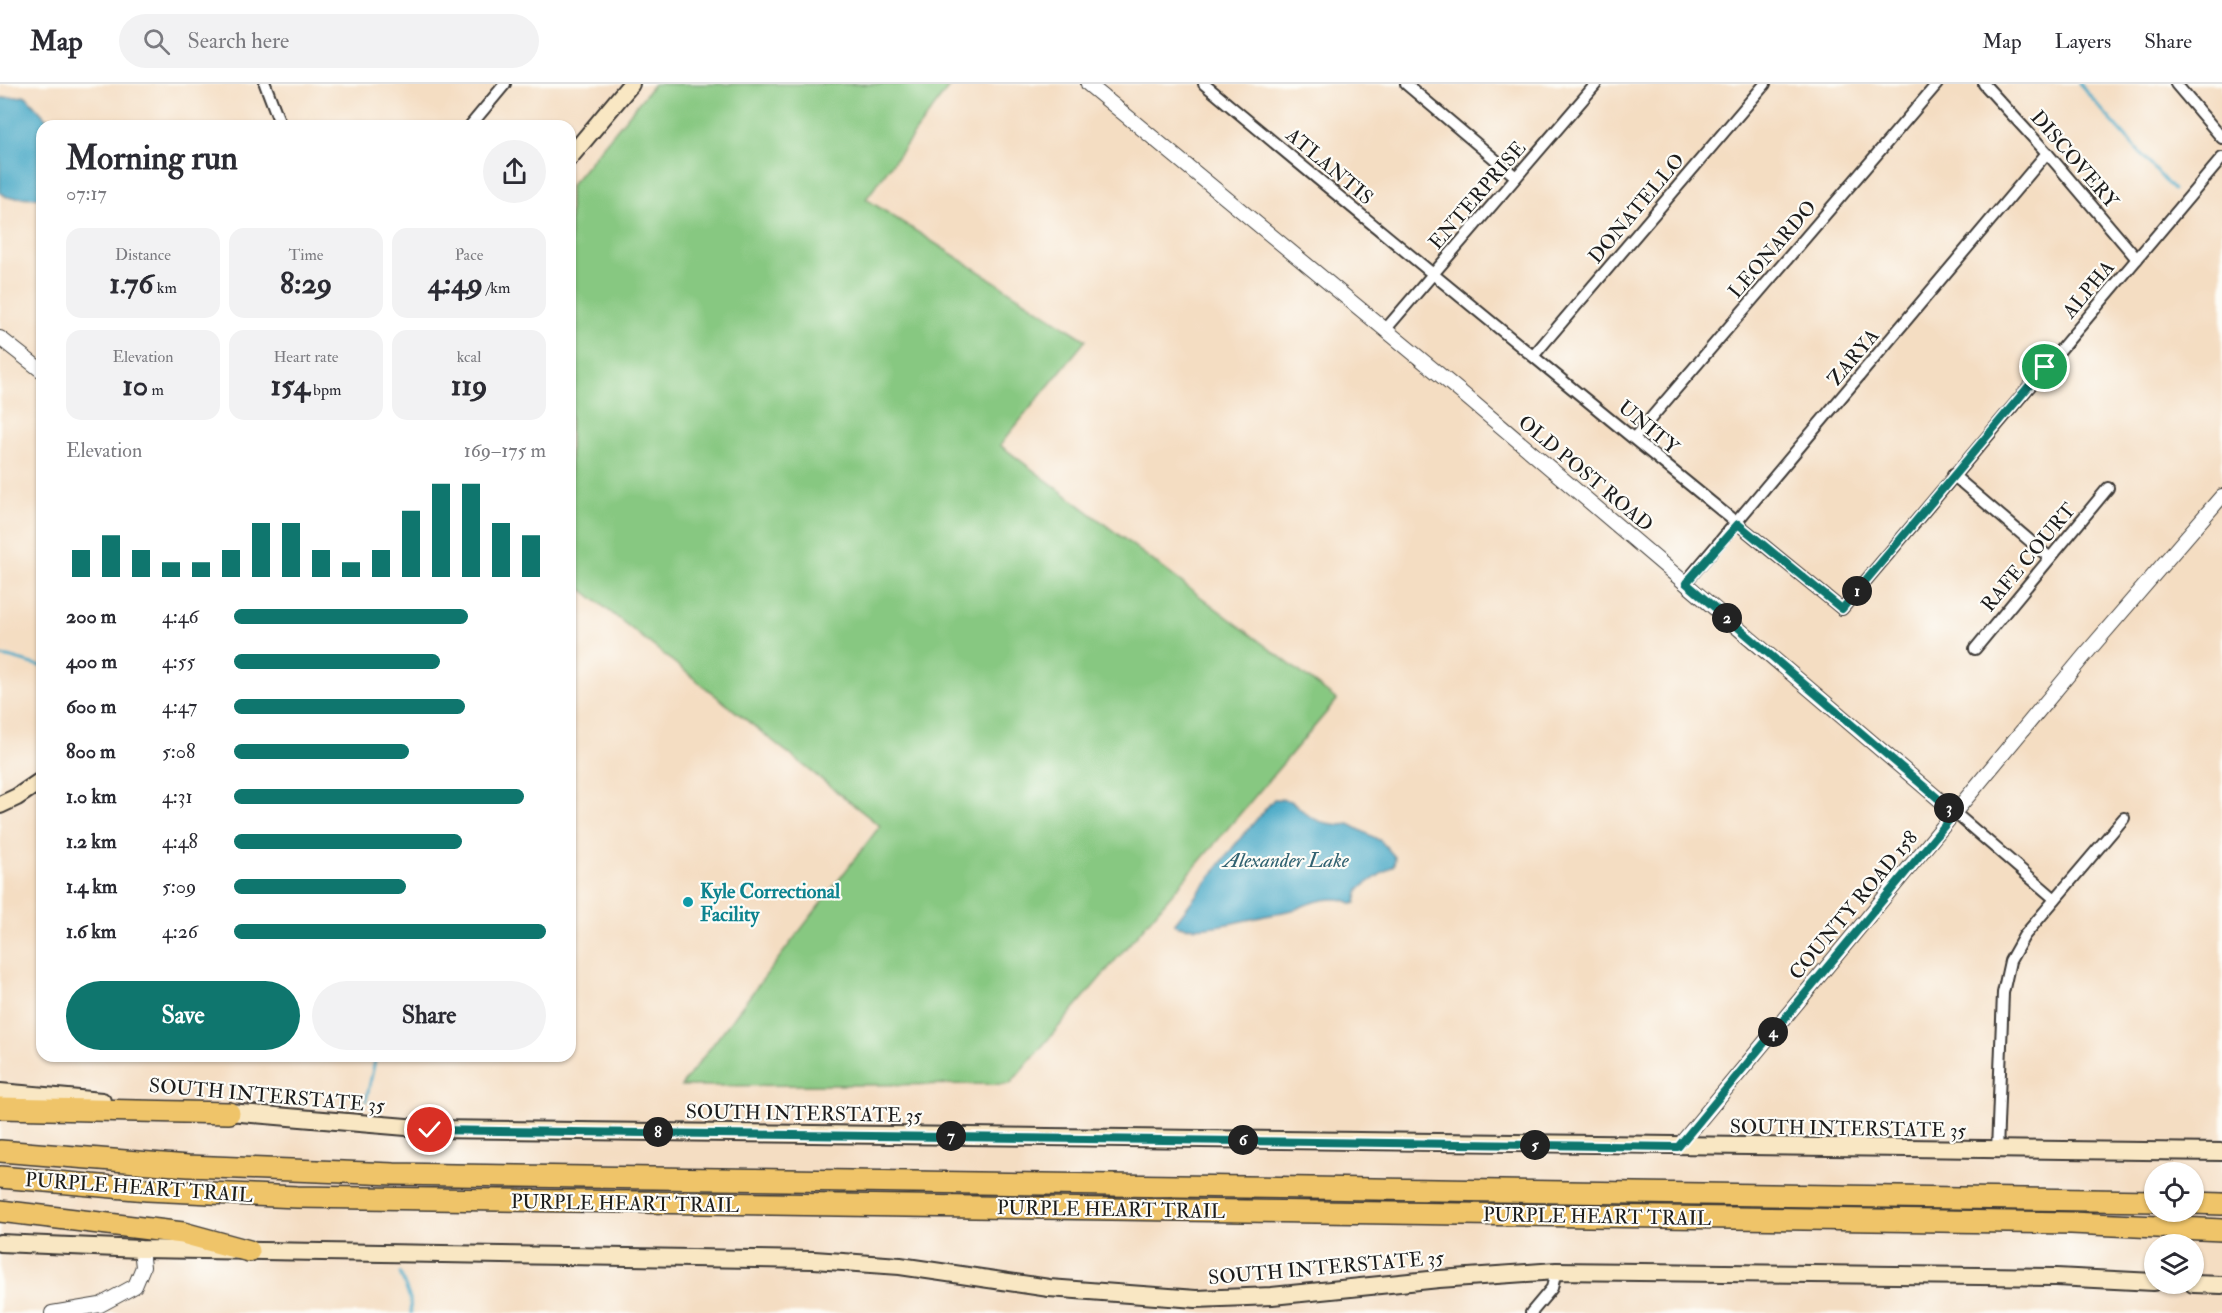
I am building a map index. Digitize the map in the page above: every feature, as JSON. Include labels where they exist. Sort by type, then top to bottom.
[{"type":"highway","points":[[0,1108],[230,1113]]},
{"type":"highway","name":"PURPLE HEART TRAIL","points":[[0,1151],[188,1166],[394,1174],[2144,1201]]},
{"type":"highway","name":"PURPLE HEART TRAIL","points":[[0,1177],[147,1190],[320,1198],[2072,1223],[2222,1230]]},
{"type":"highway","points":[[2204,1203],[2222,1204]]},
{"type":"highway","points":[[0,1211],[183,1233],[249,1251]]},
{"type":"main road","points":[[576,150],[631,84]]},
{"type":"main road","points":[[0,805],[36,784]]},
{"type":"main road","name":"SOUTH INTERSTATE 35","points":[[0,1092],[430,1130],[2222,1152]]},
{"type":"main road","name":"SOUTH INTERSTATE 35","points":[[0,1243],[141,1249],[814,1260],[900,1266],[1049,1288],[1196,1299],[1272,1296],[1439,1279],[1556,1271],[2056,1277],[2144,1281]]},
{"type":"main road","points":[[2204,1284],[2222,1285]]},
{"type":"street","points":[[265,84],[279,120]]},
{"type":"street","points":[[475,120],[505,84]]},
{"type":"street","name":"OLD POST ROAD","points":[[1088,84],[1686,583],[2055,899]]},
{"type":"street","name":"ATLANTIS","points":[[1204,84],[1432,275]]},
{"type":"street","points":[[1406,84],[1516,177]]},
{"type":"street","name":"ENTERPRISE","points":[[1385,330],[1596,84]]},
{"type":"street","name":"DONATELLO","points":[[1534,355],[1765,84]]},
{"type":"street","name":"LEONARDO","points":[[1634,438],[1937,84]]},
{"type":"street","name":"DISCOVERY","points":[[1983,84],[2048,153],[2137,259]]},
{"type":"street","points":[[2176,84],[2222,138]]},
{"type":"street","name":"ZARYA","points":[[1686,583],[2048,153]]},
{"type":"street","name":"ALPHA","points":[[1842,609],[2222,158]]},
{"type":"street","name":"UNITY","points":[[1432,275],[1534,355],[1842,609]]},
{"type":"street","points":[[0,338],[36,366]]},
{"type":"street","points":[[1953,475],[2050,558]]},
{"type":"street","name":"RAFE COURT","points":[[1975,649],[2108,488]]},
{"type":"street","name":"COUNTY ROAD 158","points":[[1678,1147],[2084,656],[2222,496]]},
{"type":"street","points":[[1997,1151],[2003,993],[2010,961],[2024,936],[2124,818]]},
{"type":"street","points":[[52,1313],[100,1305],[135,1286],[143,1267],[141,1249]]},
{"type":"street","points":[[1531,1313],[1552,1288],[1556,1271]]},
{"type":"green space","points":[[654,84],[951,84],[866,199],[1086,340],[1000,445],[1337,700],[1010,1084],[681,1086],[880,826],[576,585],[576,179]]},
{"type":"water","points":[[26,96],[48,120],[36,120],[36,198],[7,197],[0,193],[0,98]]},
{"type":"water","name":"Alexander Lake","points":[[1274,799],[1290,801],[1312,818],[1322,822],[1349,824],[1381,841],[1395,857],[1394,865],[1359,889],[1356,903],[1353,904],[1340,899],[1332,899],[1310,903],[1297,909],[1215,926],[1184,927],[1174,924],[1234,846]]},
{"type":"waterway","points":[[2079,84],[2173,190]]},
{"type":"waterway","points":[[0,656],[36,665]]},
{"type":"waterway","points":[[366,1101],[375,1062]]},
{"type":"waterway","points":[[400,1273],[410,1299],[411,1313]]},
{"type":"place","name":"Kyle Correctional Facility","points":[[688,902]]},
{"type":"route","points":[[430,1130],[1678,1147],[1955,813],[1686,583],[1738,524],[1842,609],[2045,367]]}]
